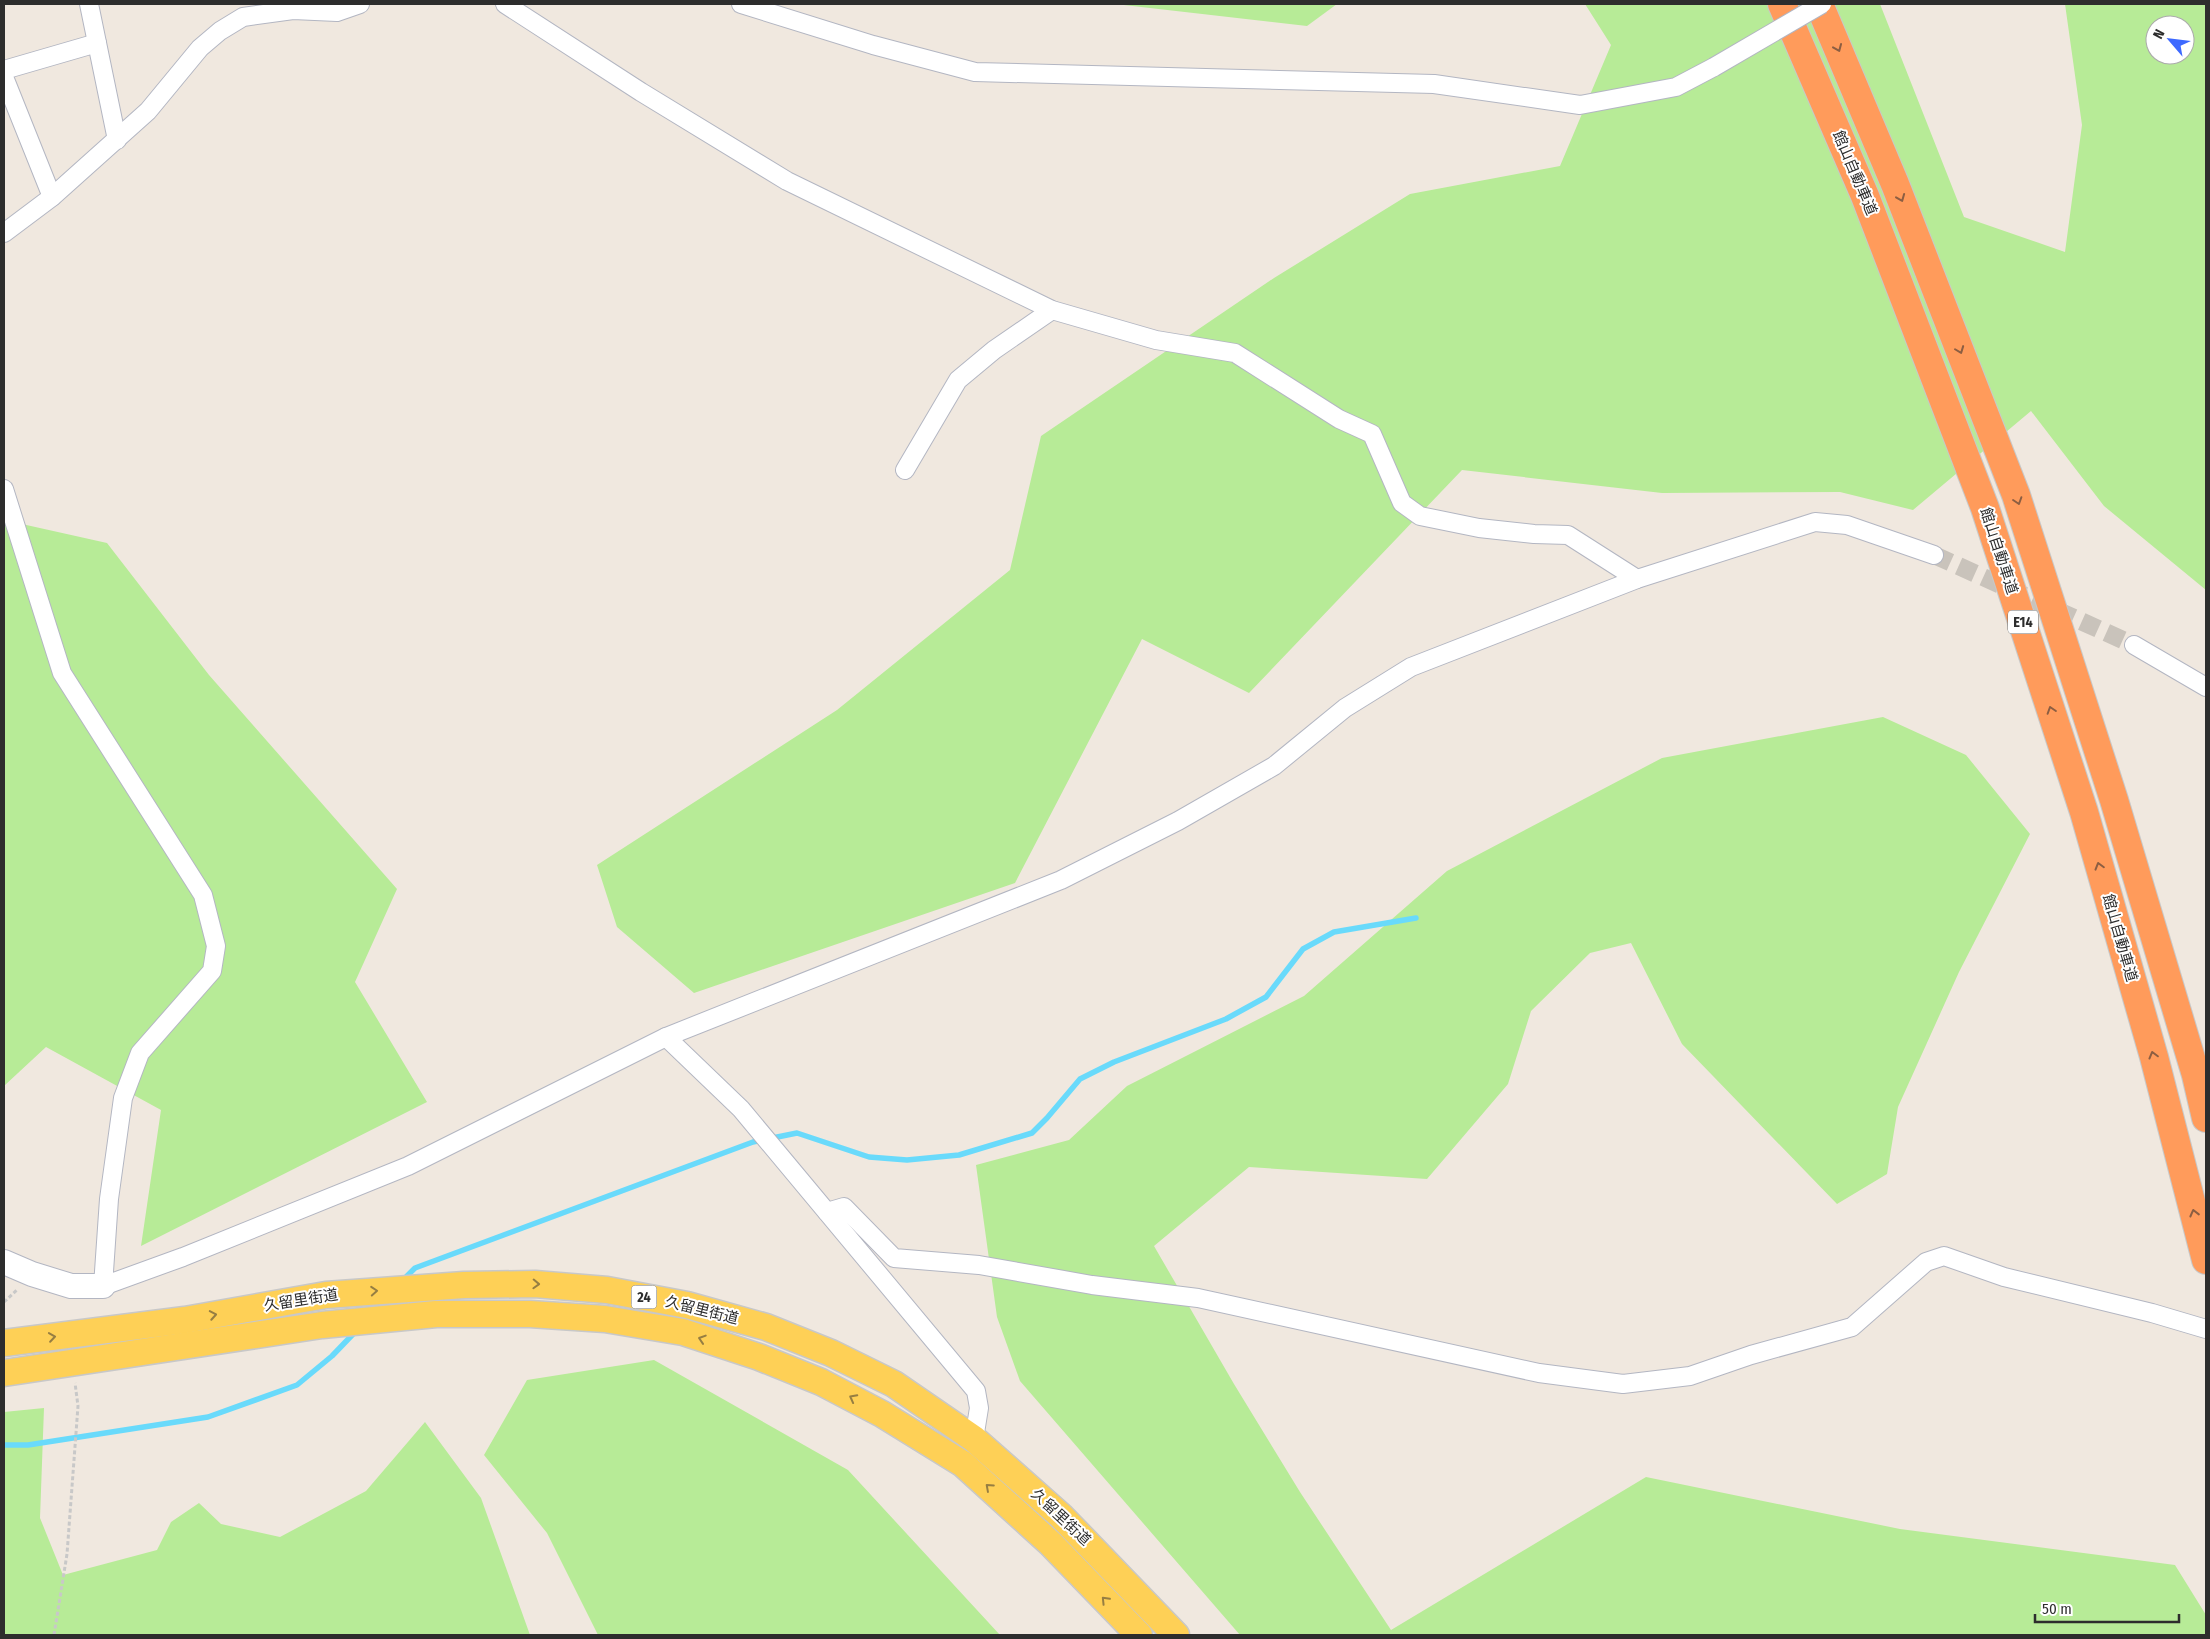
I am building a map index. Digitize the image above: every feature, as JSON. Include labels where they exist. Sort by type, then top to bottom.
[{"type":"highway","name":"館山自動車道","points":[[1782,4],[1865,196],[1986,508],[2084,812],[2154,1057],[2206,1260]]},
{"type":"highway","name":"E14","points":[[1820,4],[1895,184],[2016,495],[2114,800],[2193,1066],[2206,1118]]},
{"type":"main road","name":"久留里街道","points":[[4,1343],[185,1320],[326,1295],[464,1285],[535,1284],[607,1290],[687,1304],[766,1327],[831,1353],[894,1384],[974,1439],[1061,1516],[1176,1635]]},
{"type":"main road","name":"久留里街道","points":[[4,1373],[322,1325],[436,1314],[530,1314],[605,1319],[683,1332],[759,1357],[821,1382],[882,1414],[963,1464],[1050,1543],[1139,1635]]},
{"type":"street","points":[[89,4],[116,140]]},
{"type":"street","points":[[4,233],[52,197],[148,111],[200,48],[220,31],[242,17],[293,10],[337,12],[360,4]]},
{"type":"street","points":[[505,4],[641,92],[787,182],[1052,310],[1156,340],[1235,353],[1339,419],[1372,434],[1402,503],[1420,516],[1479,528],[1534,534],[1568,535],[1637,579]]},
{"type":"street","points":[[742,4],[873,45],[975,72],[1434,84],[1580,105],[1676,87],[1714,67],[1820,4]]},
{"type":"street","points":[[4,70],[97,43]]},
{"type":"street","points":[[4,76],[52,197]]},
{"type":"street","points":[[905,470],[958,380],[994,350],[1052,310]]},
{"type":"street","points":[[4,489],[62,673],[203,895],[216,946],[212,970],[140,1053],[123,1098],[109,1198],[103,1286]]},
{"type":"street","points":[[4,1262],[32,1274],[71,1286],[103,1286],[183,1257],[408,1166],[666,1037],[1061,880],[1178,821],[1274,766],[1345,708],[1411,666],[1637,579],[1815,522],[1847,525],[1934,555]]},
{"type":"street","points":[[2134,645],[2206,687]]},
{"type":"street","points":[[666,1037],[741,1109],[773,1150],[976,1391],[979,1408],[974,1439]]},
{"type":"street","points":[[827,1212],[844,1206],[894,1258],[979,1265],[1092,1286],[1198,1298],[1539,1373],[1623,1384],[1690,1376],[1751,1355],[1852,1327],[1926,1262],[1944,1256],[2004,1277],[2152,1313],[2206,1329]]},
{"type":"path","points":[[54,1635],[66,1554],[78,1406],[72,1363]]},
{"type":"green space","points":[[1115,4],[1337,4],[1307,26]]},
{"type":"green space","points":[[1585,4],[1880,4],[1964,217],[2065,252],[2082,125],[2065,4],[2206,4],[2206,590],[2104,506],[2031,411],[1913,510],[1840,492],[1662,493],[1462,470],[1249,693],[1142,639],[1015,883],[694,993],[617,927],[597,865],[837,710],[1010,570],[1041,436],[1274,278],[1410,194],[1560,166],[1611,45]]},
{"type":"green space","points":[[4,520],[107,543],[209,675],[397,889],[355,982],[427,1102],[141,1246],[161,1110],[46,1047],[4,1086]]},
{"type":"green space","points":[[1883,717],[1966,755],[2030,834],[1959,972],[1898,1107],[1887,1174],[1837,1204],[1682,1044],[1631,943],[1590,953],[1531,1011],[1508,1084],[1427,1179],[1249,1167],[1154,1246],[1234,1384],[1300,1492],[1391,1630],[1646,1477],[1900,1529],[2175,1565],[2206,1615],[2206,1635],[1240,1635],[1020,1381],[997,1317],[976,1165],[1069,1140],[1127,1086],[1304,996],[1447,871],[1662,758]]},
{"type":"green space","points":[[654,1360],[848,1470],[1000,1635],[598,1635],[547,1533],[484,1455],[527,1380]]},
{"type":"green space","points":[[44,1408],[40,1518],[63,1575],[157,1550],[171,1522],[199,1503],[221,1524],[280,1537],[366,1491],[425,1422],[481,1498],[530,1635],[4,1635],[4,1412]]},
{"type":"waterway","points":[[403,1280],[415,1268],[753,1142],[797,1133],[869,1157],[907,1160],[959,1155],[1032,1133],[1080,1079],[1114,1062],[1226,1019],[1266,997],[1303,949],[1334,932],[1416,918]]},
{"type":"waterway","points":[[4,1445],[28,1445],[208,1417],[297,1385],[332,1356],[356,1331]]},
{"type":"tunnel","points":[[1934,555],[2134,645]]}]
